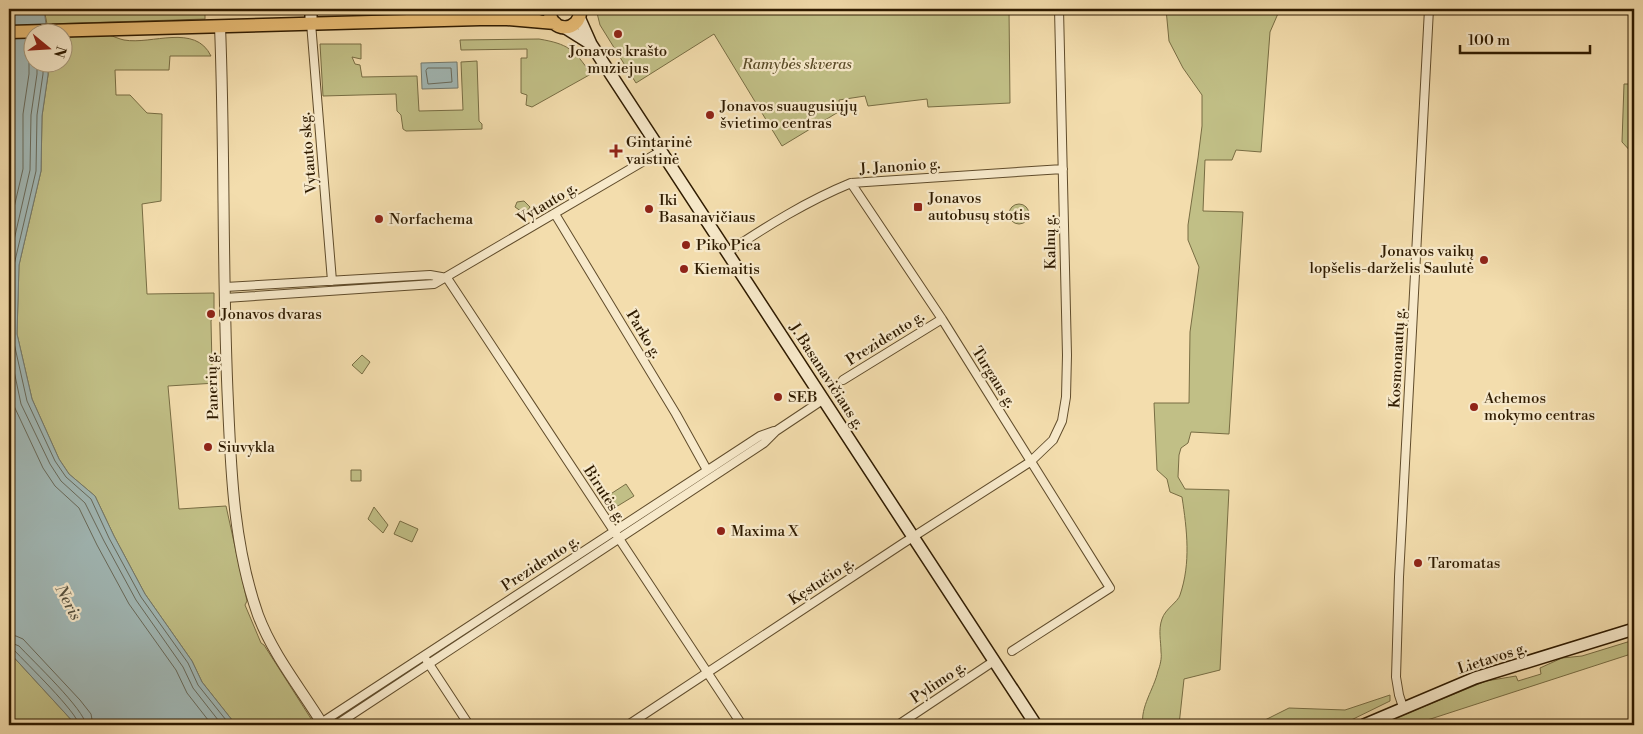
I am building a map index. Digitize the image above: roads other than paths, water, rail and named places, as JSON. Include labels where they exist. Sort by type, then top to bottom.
[{"type":"main road","points":[[310,9],[311,24]]},
{"type":"main road","points":[[507,19],[541,9]]},
{"type":"main road","points":[[550,9],[550,15],[559,25]]},
{"type":"main road","points":[[9,32],[311,24],[480,14],[507,19],[574,25],[579,13]]},
{"type":"main road","name":"J. Basanavičiaus g.","points":[[579,13],[591,44],[1036,725]]},
{"type":"main road","name":"J. Basanavičiaus g.","points":[[559,25],[591,44]]},
{"type":"main road","name":"Lietavos g.","points":[[1364,725],[1475,678],[1634,629]]},
{"type":"street","name":"Kalnų g.","points":[[1030,462],[1053,440],[1062,420],[1066,397],[1059,9]]},
{"type":"street","name":"Kosmonautų g.","points":[[1403,707],[1396,677],[1399,576],[1428,9]]},
{"type":"street","name":"Vytauto skg.","points":[[311,24],[332,280]]},
{"type":"street","name":"Panerių g.","points":[[220,26],[226,364],[234,501],[245,566],[258,614],[269,641],[322,724]]},
{"type":"street","name":"Vytauto g.","points":[[225,292],[434,284],[661,151]]},
{"type":"street","name":"J. Janonio g.","points":[[728,252],[770,223],[826,193],[851,183],[1063,169]]},
{"type":"street","name":"Turgaus g.","points":[[851,183],[942,319],[1110,588],[1012,651]]},
{"type":"street","name":"Parko g.","points":[[555,214],[681,423],[707,470]]},
{"type":"street","points":[[225,292],[332,280],[430,275],[447,278]]},
{"type":"street","name":"Birutės g.","points":[[447,278],[742,725]]},
{"type":"street","name":"Prezidento g.","points":[[843,380],[942,319]]},
{"type":"street","name":"Prezidento g.","points":[[322,724],[423,655],[764,443],[776,431],[824,399]]},
{"type":"street","name":"Prezidento g.","points":[[336,725],[616,535],[707,470],[760,436],[776,431]]},
{"type":"street","name":"Kęstučio g.","points":[[628,725],[1030,462]]},
{"type":"street","points":[[423,655],[470,725]]},
{"type":"street","name":"Pylimo g.","points":[[898,725],[994,661]]},
{"type":"water","name":"Neris","points":[[9,9],[44,9],[46,22],[22,22],[22,72],[48,72],[42,116],[41,171],[19,265],[17,334],[32,399],[59,459],[69,474],[95,496],[145,594],[192,661],[202,682],[236,725],[76,725],[9,652]]},
{"type":"water","points":[[457,62],[458,88],[422,89],[421,63]]},
{"type":"place","name":"Jonavos krašto muziejus","points":[[618,34]]},
{"type":"place","name":"Jonavos suaugusiųjų švietimo centras","points":[[710,115]]},
{"type":"place","name":"Gintarinė vaistinė","points":[[616,151]]},
{"type":"place","name":"Jonavos autobusų stotis","points":[[918,207]]},
{"type":"place","name":"Iki Basanavičiaus","points":[[649,209]]},
{"type":"place","name":"Norfachema","points":[[379,219]]},
{"type":"place","name":"Piko Pica","points":[[686,245]]},
{"type":"place","name":"Jonavos vaikų lopšelis-darželis Saulutė","points":[[1484,260]]},
{"type":"place","name":"Kiemaitis","points":[[684,269]]},
{"type":"place","name":"Jonavos dvaras","points":[[211,314]]},
{"type":"place","name":"SEB","points":[[778,397]]},
{"type":"place","name":"Achemos mokymo centras","points":[[1474,407]]},
{"type":"place","name":"Siuvykla","points":[[208,447]]},
{"type":"place","name":"Maxima X","points":[[721,531]]},
{"type":"place","name":"Taromatas","points":[[1418,563]]},
{"type":"park label","name":"Ramybės skveras","points":[[797,64]]}]
